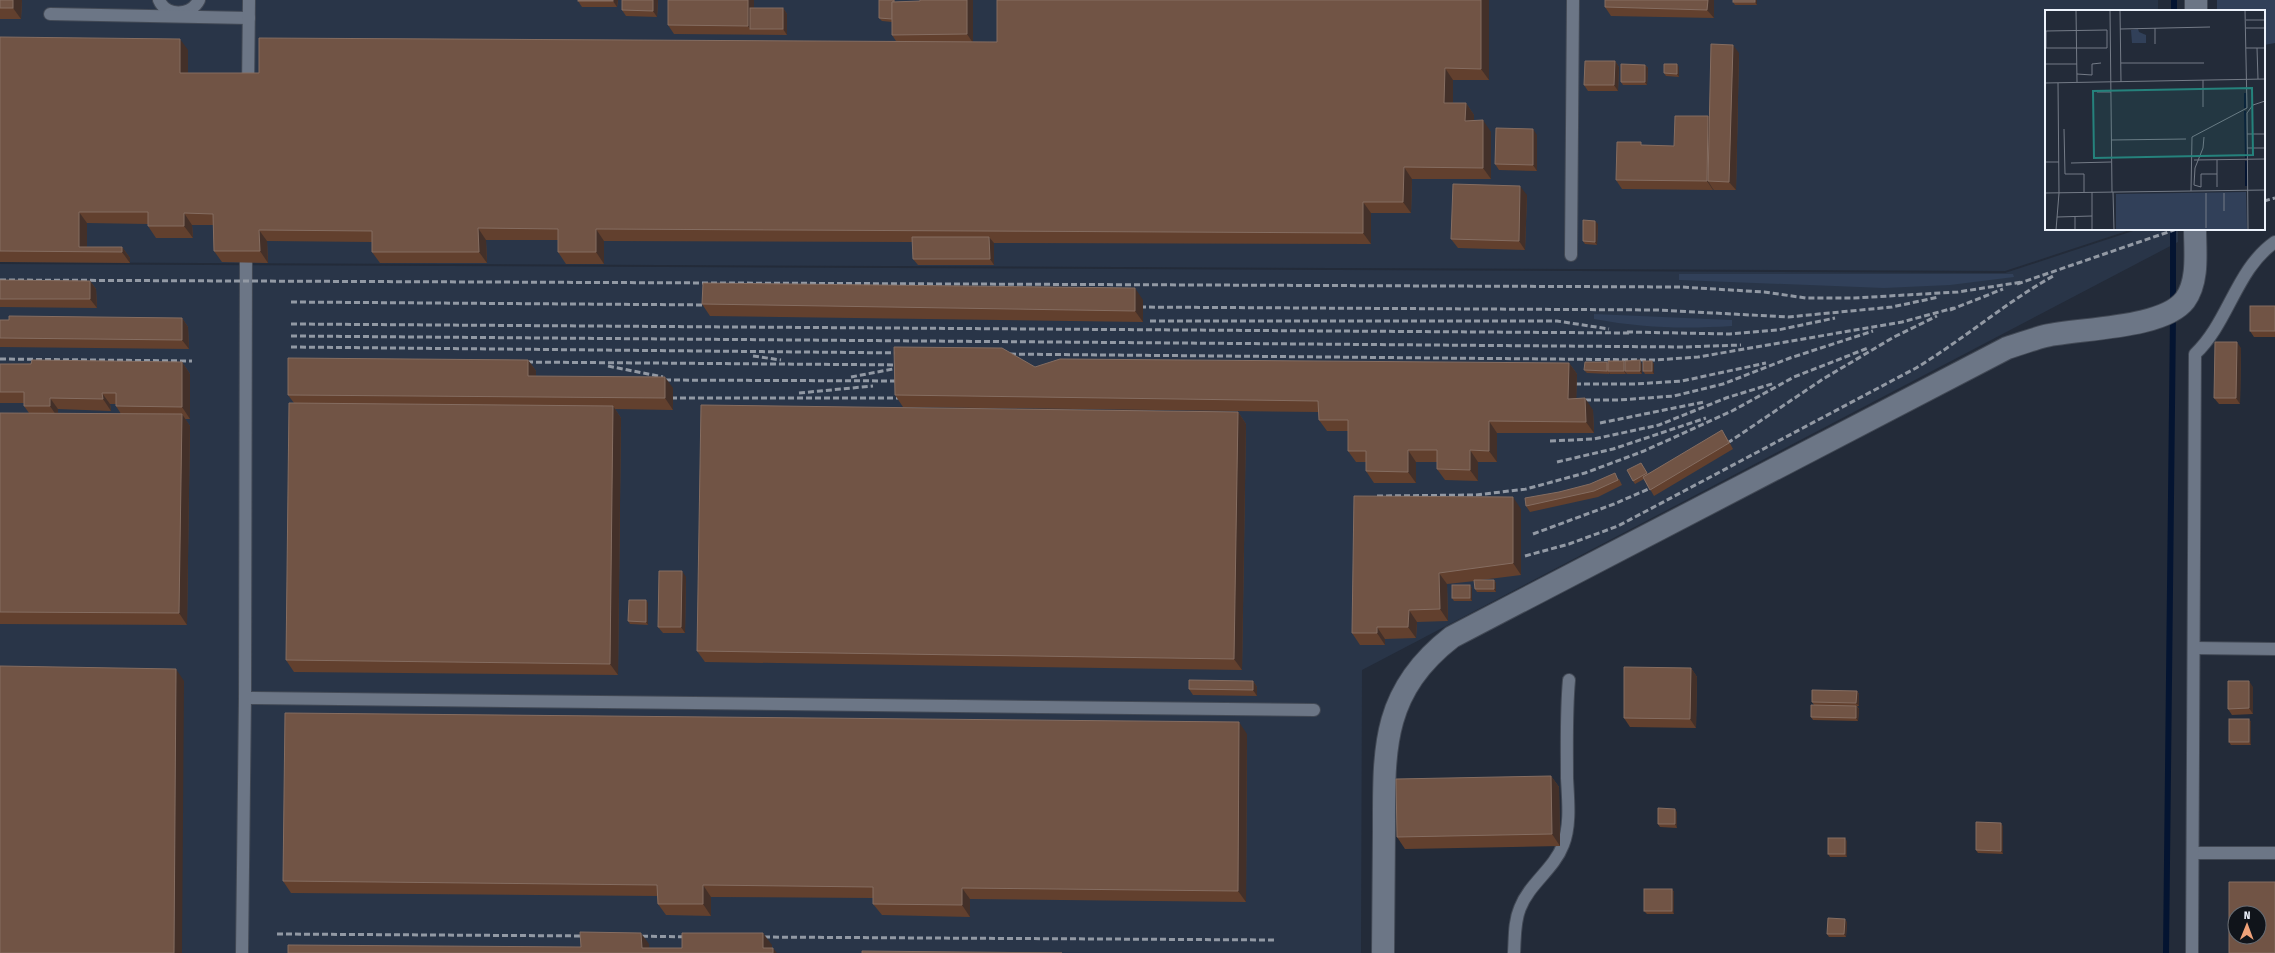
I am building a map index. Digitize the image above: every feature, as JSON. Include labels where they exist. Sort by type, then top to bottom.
[{"type":"street","points":[[1383,953],[1384,764],[1389,726],[1406,686],[1434,651],[1466,630],[2008,348],[2046,336],[2135,323],[2165,315],[2184,301],[2192,283],[2195,260],[2195,230]]},
{"type":"lane","points":[[159,0],[165,8],[178,15]]},
{"type":"lane","points":[[178,15],[192,9],[198,0]]},
{"type":"lane","points":[[248,98],[249,0]]},
{"type":"lane","points":[[1570,255],[1573,0]]},
{"type":"lane","points":[[50,14],[178,15],[249,18]]},
{"type":"lane","points":[[242,953],[245,698],[246,234]]},
{"type":"lane","points":[[2192,953],[2195,354],[2206,343],[2219,324],[2249,269],[2262,251],[2275,242]]},
{"type":"lane","points":[[2194,648],[2275,649]]},
{"type":"lane","points":[[1514,953],[1516,924],[1520,907],[1556,859],[1563,845],[1566,833],[1568,814],[1567,712],[1569,680]]},
{"type":"lane","points":[[245,698],[1314,710]]},
{"type":"lane","points":[[2193,853],[2275,853]]},
{"type":"shaded area","points":[[0,0],[2158,0],[2158,10],[2045,10],[2045,230],[2130,230],[2005,271],[0,262]]},
{"type":"shaded area","points":[[2217,0],[2275,0],[2275,43],[2265,45],[2265,10],[2217,10]]},
{"type":"shaded area","points":[[2136,230],[2178,230],[2178,242],[1362,670],[1361,953],[0,953],[0,264],[2005,273]]},
{"type":"shaded area","points":[[1679,274],[2013,274],[2014,277],[1950,285],[1884,288],[1679,280]]},
{"type":"shaded area","points":[[1594,314],[1732,320],[1732,326],[1646,326],[1594,319]]},
{"type":"building","points":[[0,0],[13,0],[13,8],[0,8]]},
{"type":"building","points":[[613,0],[613,1],[578,1]]},
{"type":"building","points":[[622,0],[653,0],[653,11],[622,10]]},
{"type":"building","points":[[668,0],[748,0],[748,26],[668,25]]},
{"type":"building","points":[[879,0],[894,0],[894,2],[892,2],[892,19],[879,18]]},
{"type":"building","points":[[920,0],[967,0],[967,34],[892,35],[892,2]]},
{"type":"building","points":[[997,0],[1481,0],[1481,69],[1445,68],[1444,103],[1466,103],[1465,121],[1483,120],[1483,168],[1404,167],[1403,202],[1363,202],[1363,233],[596,229],[596,252],[558,252],[558,229],[478,228],[479,252],[372,252],[372,231],[259,230],[260,251],[214,251],[213,214],[184,213],[184,226],[148,226],[148,212],[79,212],[79,247],[122,247],[122,252],[0,251],[0,37],[180,39],[180,73],[259,73],[259,38],[997,42]]},
{"type":"building","points":[[1605,0],[1708,0],[1707,10],[1605,7]]},
{"type":"building","points":[[1733,0],[1755,0],[1755,2],[1733,2]]},
{"type":"building","points":[[750,8],[783,8],[783,29],[750,29]]},
{"type":"building","points":[[1711,44],[1733,45],[1729,182],[1708,181]]},
{"type":"building","points":[[1585,61],[1615,61],[1614,85],[1584,85]]},
{"type":"building","points":[[1621,64],[1645,65],[1645,82],[1621,82]]},
{"type":"building","points":[[1664,64],[1677,64],[1677,74],[1664,73]]},
{"type":"building","points":[[1675,116],[1708,116],[1707,181],[1616,180],[1617,142],[1641,142],[1641,145],[1674,146]]},
{"type":"building","points":[[1496,128],[1533,129],[1533,165],[1495,164]]},
{"type":"building","points":[[1453,184],[1520,186],[1519,241],[1451,239]]},
{"type":"building","points":[[1583,220],[1595,221],[1595,242],[1583,241]]},
{"type":"building","points":[[912,237],[989,237],[990,259],[913,259]]},
{"type":"building","points":[[0,280],[90,281],[90,299],[0,299]]},
{"type":"building","points":[[703,283],[1135,288],[1135,311],[702,304]]},
{"type":"building","points":[[2250,306],[2275,306],[2275,331],[2250,331]]},
{"type":"building","points":[[9,316],[182,318],[182,340],[0,338],[0,320],[9,320]]},
{"type":"building","points":[[2215,342],[2237,342],[2236,398],[2214,398]]},
{"type":"building","points":[[894,347],[1002,348],[1035,367],[1060,359],[1569,363],[1568,399],[1585,398],[1586,422],[1489,421],[1489,451],[1470,450],[1470,470],[1437,469],[1437,450],[1408,450],[1408,472],[1366,471],[1366,451],[1348,451],[1348,420],[1319,420],[1318,401],[895,395]]},
{"type":"building","points":[[288,358],[528,360],[528,376],[665,377],[665,398],[288,395]]},
{"type":"building","points":[[32,360],[182,362],[182,407],[116,406],[116,393],[102,393],[103,399],[50,398],[50,406],[24,406],[24,392],[0,392],[0,364],[31,364]]},
{"type":"building","points":[[1640,360],[1640,371],[1625,371],[1625,361]]},
{"type":"building","points":[[1608,361],[1624,361],[1624,371],[1608,371]]},
{"type":"building","points":[[1643,361],[1652,361],[1652,371],[1643,371]]},
{"type":"building","points":[[1585,362],[1607,362],[1607,371],[1584,370]]},
{"type":"building","points":[[289,403],[613,406],[610,664],[286,660]]},
{"type":"building","points":[[701,405],[1238,412],[1234,659],[697,651]]},
{"type":"building","points":[[0,413],[182,414],[179,613],[0,612]]},
{"type":"building","points":[[1722,430],[1729,443],[1650,490],[1643,477]]},
{"type":"building","points":[[1641,463],[1647,473],[1633,481],[1627,470]]},
{"type":"building","points":[[1615,473],[1618,480],[1594,491],[1526,506],[1525,498],[1559,492],[1590,484]]},
{"type":"building","points":[[1354,496],[1513,497],[1513,563],[1439,573],[1440,609],[1409,610],[1408,627],[1377,627],[1377,633],[1352,633]]},
{"type":"building","points":[[659,571],[682,571],[681,627],[658,627]]},
{"type":"building","points":[[1474,580],[1494,580],[1494,589],[1475,589]]},
{"type":"building","points":[[1452,585],[1470,585],[1470,598],[1452,598]]},
{"type":"building","points":[[629,600],[646,600],[646,622],[628,621]]},
{"type":"building","points":[[0,666],[176,669],[174,953],[0,953]]},
{"type":"building","points":[[1624,667],[1691,668],[1690,719],[1624,718]]},
{"type":"building","points":[[1189,680],[1253,681],[1253,690],[1189,689]]},
{"type":"building","points":[[2228,681],[2249,681],[2249,708],[2228,709]]},
{"type":"building","points":[[1812,690],[1857,691],[1856,703],[1812,702]]},
{"type":"building","points":[[1811,705],[1856,706],[1856,718],[1811,717]]},
{"type":"building","points":[[285,713],[1239,722],[1238,891],[962,888],[962,905],[873,904],[873,887],[703,885],[703,904],[658,904],[657,885],[283,881]]},
{"type":"building","points":[[2229,719],[2249,719],[2249,742],[2229,742]]},
{"type":"building","points":[[1551,776],[1552,834],[1397,837],[1396,779]]},
{"type":"building","points":[[1658,808],[1675,809],[1675,824],[1658,824]]},
{"type":"building","points":[[1976,822],[2001,823],[2001,851],[1976,850]]},
{"type":"building","points":[[1828,838],[1845,838],[1845,854],[1828,854]]},
{"type":"building","points":[[2229,882],[2275,882],[2275,953],[2229,953],[2229,945],[2267,945],[2267,905],[2229,905]]},
{"type":"building","points":[[1644,889],[1672,889],[1672,911],[1644,911]]},
{"type":"building","points":[[1828,918],[1845,919],[1844,934],[1827,934]]},
{"type":"building","points":[[580,932],[641,933],[642,948],[682,948],[682,933],[763,933],[763,948],[773,948],[773,953],[288,953],[288,945],[581,947]]},
{"type":"building","points":[[862,951],[1062,953],[862,953]]},
{"type":"waterway","points":[[2174,0],[2174,10]]},
{"type":"waterway","points":[[2173,230],[2173,303]]},
{"type":"waterway","points":[[2166,953],[2173,315]]},
{"type":"railway","points":[[2265,201],[2275,198]]},
{"type":"railway","points":[[2017,284],[2174,230]]},
{"type":"railway","points":[[1525,556],[1569,544],[1618,526],[1916,368],[2019,297],[2055,275]]},
{"type":"railway","points":[[0,280],[1681,287],[1764,292],[1806,298],[1854,298],[1958,292],[2022,282]]},
{"type":"railway","points":[[1950,310],[2003,289]]},
{"type":"railway","points":[[1131,307],[1658,310],[1788,317],[1892,307],[1939,297]]},
{"type":"railway","points":[[291,302],[713,305]]},
{"type":"railway","points":[[1001,354],[1655,360],[1698,357],[1902,322],[1954,308]]},
{"type":"railway","points":[[1720,448],[1823,379],[1894,337],[1937,316]]},
{"type":"railway","points":[[1627,332],[1730,334],[1778,330],[1835,318]]},
{"type":"railway","points":[[1150,321],[1557,321],[1609,329]]},
{"type":"railway","points":[[291,324],[1631,333]]},
{"type":"railway","points":[[1576,400],[1619,400],[1674,396],[1723,384],[1790,358],[1873,331]]},
{"type":"railway","points":[[291,336],[1684,347],[1741,345]]},
{"type":"railway","points":[[291,347],[905,353]]},
{"type":"railway","points":[[1377,496],[1476,495],[1526,489],[1585,473],[1644,451],[1732,411],[1794,377],[1868,348]]},
{"type":"railway","points":[[753,356],[781,360]]},
{"type":"railway","points":[[0,359],[192,361]]},
{"type":"railway","points":[[518,362],[906,365]]},
{"type":"railway","points":[[1566,384],[1635,384],[1682,381],[1766,363]]},
{"type":"railway","points":[[608,366],[663,377]]},
{"type":"railway","points":[[851,377],[893,369]]},
{"type":"railway","points":[[656,380],[906,381]]},
{"type":"railway","points":[[1550,441],[1594,439],[1659,425],[1726,398],[1775,383]]},
{"type":"railway","points":[[799,393],[873,386]]},
{"type":"railway","points":[[662,398],[908,398]]},
{"type":"railway","points":[[1600,423],[1704,402]]},
{"type":"railway","points":[[1557,462],[1613,449],[1706,418]]},
{"type":"railway","points":[[1533,534],[1614,504],[1660,484]]},
{"type":"railway","points":[[277,934],[591,936]]},
{"type":"railway","points":[[633,936],[693,937]]},
{"type":"railway","points":[[755,937],[1275,940]]}]
